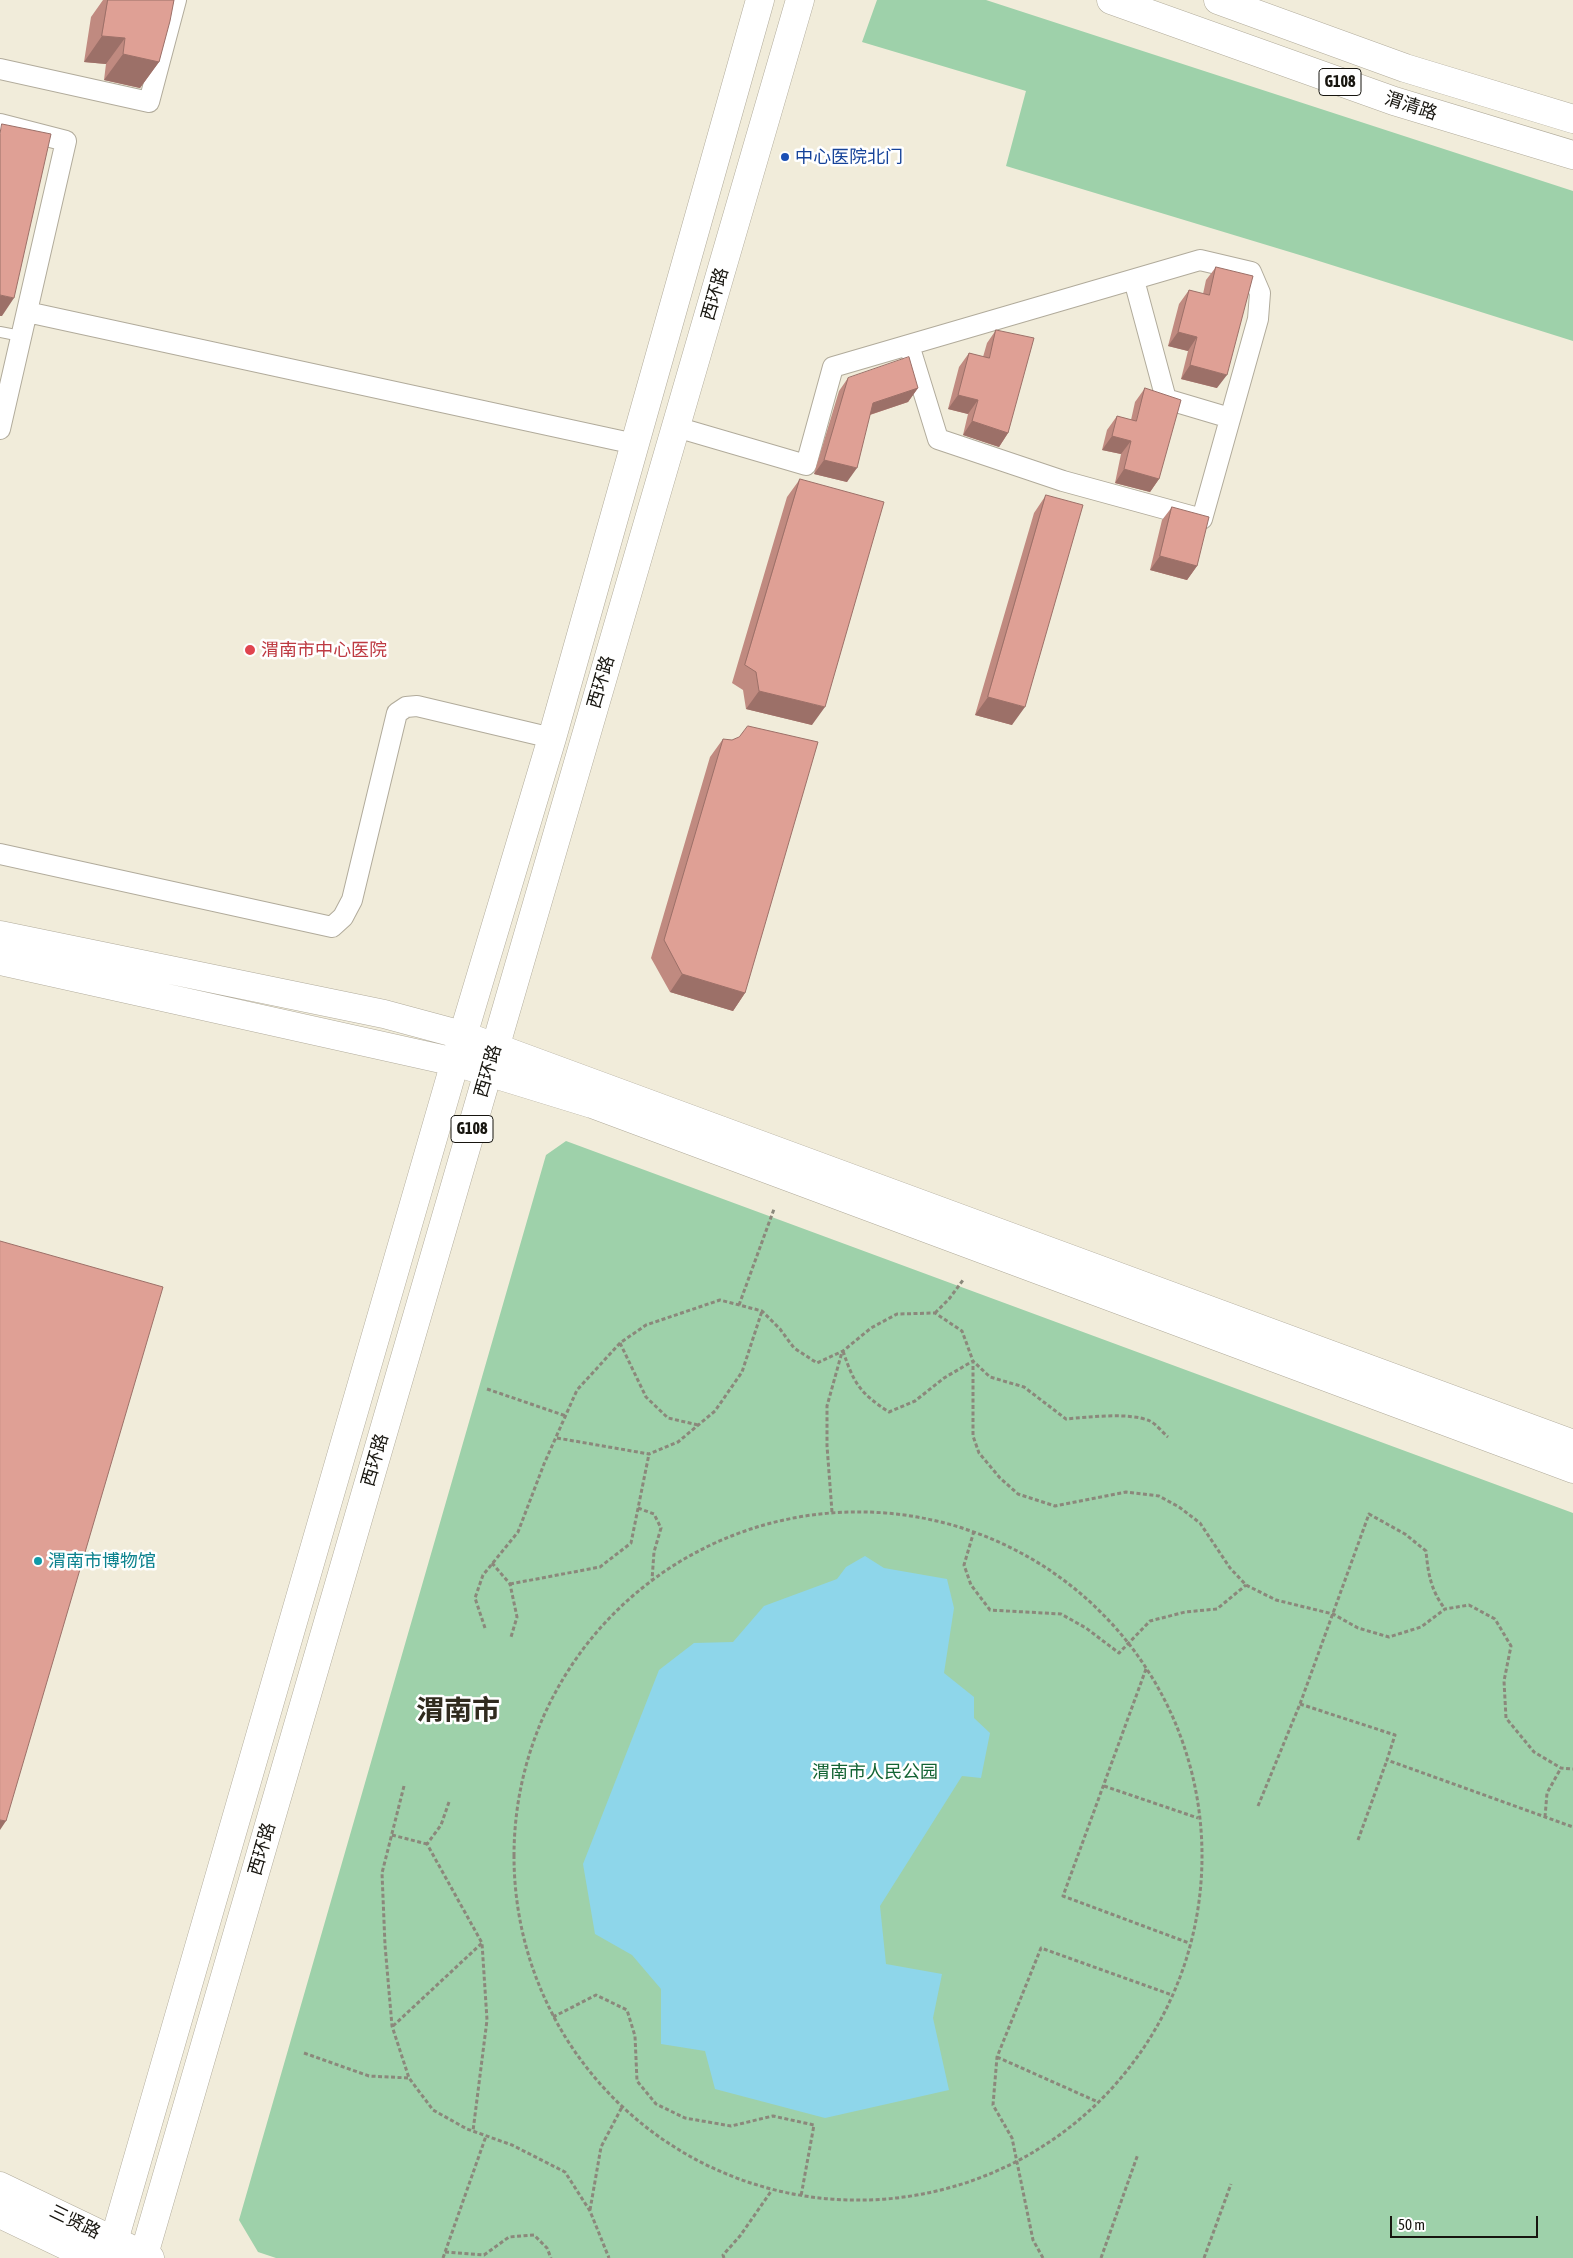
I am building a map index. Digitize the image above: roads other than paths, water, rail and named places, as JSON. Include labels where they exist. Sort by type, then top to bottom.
[{"type":"main road","name":"西环路","points":[[111,2249],[462,1035],[552,738],[760,0]]},
{"type":"main road","name":"西环路","points":[[146,2257],[800,0]]},
{"type":"main road","name":"渭清路","points":[[1111,0],[1394,101],[1573,155]]},
{"type":"main road","name":"渭清路","points":[[1218,0],[1405,68],[1573,119]]},
{"type":"main road","points":[[0,936],[384,1014],[462,1035],[492,1059],[601,1108],[1573,1470]]},
{"type":"main road","points":[[0,961],[455,1062],[492,1059],[1573,1444]]},
{"type":"main road","name":"三贤路","points":[[0,2186],[111,2249],[146,2257]]},
{"type":"main road","name":"三贤路","points":[[0,2214],[92,2258]]},
{"type":"street","points":[[0,69],[149,102],[176,0]]},
{"type":"street","points":[[0,124],[66,141],[0,429]]},
{"type":"street","points":[[676,427],[806,465],[833,367],[1200,260],[1251,272],[1260,293],[1258,319],[1202,519],[1063,481],[938,439],[909,345]]},
{"type":"street","points":[[1134,280],[1166,399],[1230,418]]},
{"type":"street","points":[[27,312],[635,444]]},
{"type":"street","points":[[0,854],[332,927],[343,918],[352,900],[397,713],[406,707],[417,706],[552,738]]},
{"type":"lane","points":[[0,332],[21,336]]},
{"type":"water","points":[[865,1556],[884,1568],[947,1579],[954,1608],[944,1673],[974,1697],[974,1718],[990,1733],[981,1778],[962,1776],[880,1906],[886,1964],[942,1974],[933,2018],[949,2090],[825,2118],[715,2089],[705,2051],[661,2044],[661,1989],[632,1955],[595,1934],[583,1864],[659,1670],[694,1643],[733,1642],[764,1606],[837,1579],[846,1567]]},
{"type":"place","name":"中心医院北门","points":[[785,157]]},
{"type":"place","name":"渭南市中心医院","points":[[250,650]]},
{"type":"place","name":"渭南市博物馆","points":[[38,1561]]},
{"type":"district","name":"渭南市","points":[[458,1711]]},
{"type":"park label","name":"渭南市人民公园","points":[[875,1772]]}]
